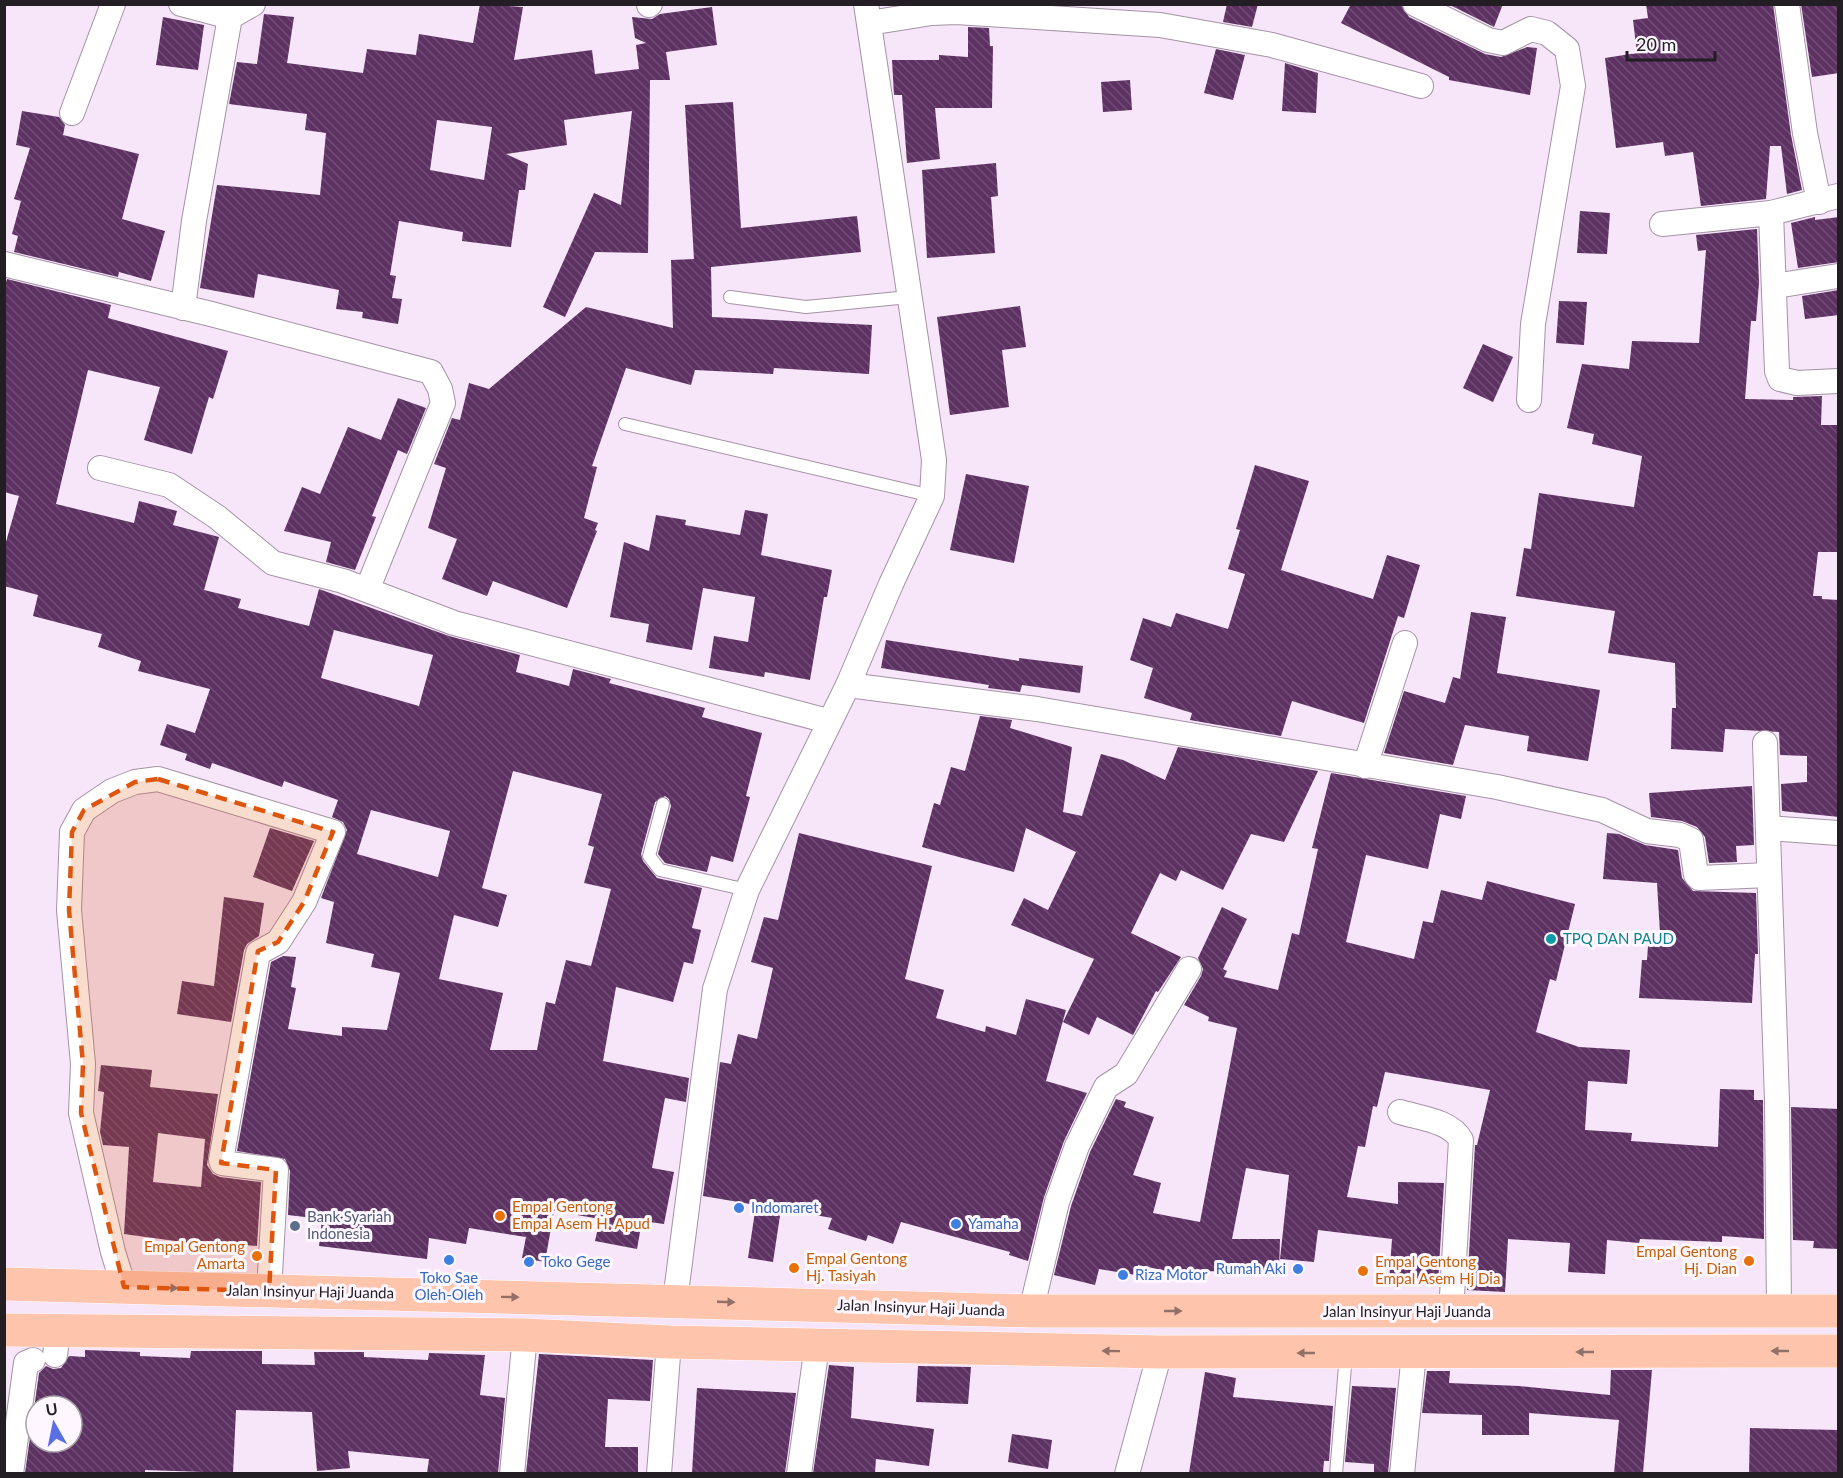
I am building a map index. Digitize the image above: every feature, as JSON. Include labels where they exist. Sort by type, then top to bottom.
[{"type":"highway","name":"Jalan Insinyur Haji Juanda","points":[[4,1284],[1031,1311],[1451,1313],[1839,1311]]},
{"type":"highway","points":[[4,1330],[46,1344],[525,1335],[817,1346],[1160,1352],[1839,1351]]},
{"type":"street","points":[[72,113],[113,4]]},
{"type":"street","points":[[181,4],[230,17],[254,4]]},
{"type":"street","points":[[1415,4],[1488,40],[1503,43],[1531,28],[1547,33],[1567,49],[1573,86],[1533,324],[1529,400]]},
{"type":"street","points":[[1662,224],[1771,213],[1829,199],[1805,133],[1787,4]]},
{"type":"street","points":[[675,1300],[716,989],[747,890],[828,721],[848,685],[932,496],[934,460],[867,14],[956,12],[1080,18],[1160,25],[1272,45],[1421,86]]},
{"type":"street","points":[[183,308],[194,221],[230,17]]},
{"type":"street","points":[[1771,213],[1777,371],[1780,379],[1797,383],[1839,381]]},
{"type":"street","points":[[4,264],[183,308],[436,380],[443,403],[435,427],[404,493],[367,590]]},
{"type":"street","points":[[1775,286],[1839,276]]},
{"type":"street","points":[[100,468],[169,486],[217,517],[273,563],[332,578],[453,623],[828,721]]},
{"type":"street","points":[[1365,766],[1405,643]]},
{"type":"street","points":[[848,685],[1036,709],[1497,787],[1592,808],[1647,831],[1680,835],[1691,840],[1696,875],[1699,878],[1769,875]]},
{"type":"street","points":[[1765,743],[1777,1101],[1779,1311]]},
{"type":"street","points":[[124,1287],[113,1252],[81,1113],[83,1064],[69,910],[72,832],[84,810],[112,791],[135,782],[158,779],[333,832],[304,903],[278,942],[258,953],[222,1160],[276,1170],[269,1291]]},
{"type":"street","points":[[1768,828],[1839,833]]},
{"type":"street","points":[[1031,1311],[1057,1202],[1077,1146],[1106,1087],[1126,1074],[1189,969]]},
{"type":"street","points":[[1400,1112],[1448,1126],[1456,1131],[1461,1140],[1451,1313]]},
{"type":"street","points":[[513,1473],[525,1335]]},
{"type":"street","points":[[659,1473],[669,1342]]},
{"type":"street","points":[[11,1473],[26,1363],[46,1344]]},
{"type":"street","points":[[799,1473],[817,1346]]},
{"type":"street","points":[[1127,1473],[1160,1352]]},
{"type":"street","points":[[1402,1473],[1414,1353]]},
{"type":"lane","points":[[730,297],[807,307],[909,297]]},
{"type":"lane","points":[[626,424],[932,496]]},
{"type":"lane","points":[[663,804],[649,856],[652,864],[660,870],[747,890]]},
{"type":"lane","points":[[1336,1473],[1347,1353]]},
{"type":"highlighted area","points":[[158,779],[333,832],[304,902],[278,942],[258,951],[221,1163],[276,1170],[269,1291],[124,1287],[81,1113],[83,1064],[69,910],[72,832],[84,810],[135,782]]},
{"type":"building","points":[[480,4],[523,7],[514,60],[592,50],[595,74],[639,69],[636,45],[646,43],[635,38],[632,17],[652,19],[660,14],[712,7],[717,45],[666,52],[670,80],[650,80],[648,253],[595,252],[565,317],[543,307],[594,193],[621,205],[632,111],[564,120],[567,145],[506,154],[528,164],[525,190],[519,190],[511,247],[462,241],[463,232],[399,221],[390,275],[396,276],[392,298],[402,299],[398,324],[362,318],[363,312],[336,309],[339,290],[258,274],[254,298],[200,288],[217,185],[320,195],[326,133],[305,130],[307,114],[229,104],[237,62],[257,64],[264,14],[294,17],[287,63],[363,73],[367,49],[416,55],[419,34],[473,43]],"holes":[[[437,120],[492,127],[484,180],[430,170]]]},
{"type":"building","points":[[1227,4],[1258,4],[1252,27],[1223,22]]},
{"type":"building","points":[[1351,4],[1401,4],[1409,17],[1485,54],[1501,57],[1527,47],[1537,48],[1530,95],[1449,80],[1449,77],[1341,23]]},
{"type":"building","points":[[1448,4],[1503,4],[1494,27]]},
{"type":"building","points":[[1646,4],[1773,4],[1791,135],[1802,190],[1787,194],[1781,146],[1770,146],[1766,199],[1701,206],[1693,152],[1665,156],[1663,142],[1616,148],[1605,58],[1637,53],[1633,20],[1648,18]]},
{"type":"building","points":[[1801,4],[1839,4],[1839,73],[1812,77]]},
{"type":"building","points":[[163,17],[204,25],[198,70],[156,65]]},
{"type":"building","points":[[968,27],[989,28],[990,46],[993,46],[992,108],[935,108],[940,159],[907,163],[902,95],[894,95],[892,60],[939,60],[939,55],[968,57]]},
{"type":"building","points":[[1216,49],[1245,55],[1233,100],[1204,93]]},
{"type":"building","points":[[1285,63],[1318,73],[1316,113],[1282,111]]},
{"type":"building","points":[[1130,80],[1132,110],[1103,112],[1101,82]]},
{"type":"building","points":[[733,102],[741,228],[857,216],[861,252],[711,267],[712,317],[872,325],[869,374],[774,368],[773,374],[695,370],[691,385],[626,368],[592,466],[597,467],[584,518],[598,523],[595,530],[597,531],[567,608],[493,581],[487,596],[442,579],[457,539],[428,528],[446,468],[434,464],[452,418],[460,420],[469,383],[489,389],[586,307],[673,328],[671,260],[694,259],[685,105]]},
{"type":"building","points":[[22,111],[59,117],[65,125],[63,135],[139,154],[122,219],[165,231],[151,281],[119,272],[118,277],[14,252],[18,236],[12,234],[21,201],[14,199],[30,148],[16,145]]},
{"type":"building","points":[[996,163],[998,196],[991,197],[995,253],[927,258],[922,170]]},
{"type":"building","points":[[1580,211],[1610,213],[1607,254],[1577,253]]},
{"type":"building","points":[[1815,217],[1815,220],[1839,217],[1839,262],[1798,268],[1791,223]]},
{"type":"building","points":[[1757,229],[1759,283],[1756,321],[1751,321],[1745,399],[1793,400],[1793,397],[1822,396],[1821,425],[1839,425],[1839,552],[1818,552],[1813,596],[1839,600],[1839,817],[1782,811],[1781,784],[1807,782],[1807,756],[1780,755],[1779,732],[1725,729],[1723,752],[1671,749],[1672,708],[1676,708],[1675,663],[1608,653],[1615,611],[1516,596],[1524,548],[1531,549],[1539,493],[1634,507],[1642,456],[1592,444],[1594,434],[1567,428],[1582,364],[1629,369],[1632,341],[1699,343],[1706,250],[1698,251],[1696,235]]},
{"type":"building","points":[[7,279],[111,305],[108,318],[228,351],[213,399],[209,397],[192,454],[144,440],[160,387],[88,370],[56,504],[134,523],[139,501],[177,511],[173,525],[219,537],[204,590],[241,599],[238,608],[309,626],[319,589],[449,636],[520,655],[516,672],[569,686],[573,669],[611,679],[609,683],[705,708],[702,717],[762,733],[746,796],[750,797],[733,862],[711,856],[707,872],[665,863],[658,854],[671,806],[669,799],[665,796],[655,802],[641,854],[643,861],[657,878],[702,888],[692,928],[701,930],[693,964],[684,962],[673,1002],[616,987],[603,1061],[689,1078],[686,1102],[665,1098],[652,1168],[674,1172],[664,1224],[642,1221],[637,1249],[595,1241],[600,1219],[554,1211],[545,1262],[522,1258],[526,1237],[469,1228],[466,1244],[429,1238],[427,1259],[319,1246],[322,1219],[288,1215],[290,1171],[285,1159],[237,1151],[271,962],[283,956],[296,957],[291,987],[296,988],[288,1029],[342,1036],[342,1027],[387,1030],[400,973],[371,967],[374,954],[326,943],[334,902],[321,898],[347,830],[343,822],[332,817],[338,800],[284,781],[282,787],[212,763],[210,769],[185,760],[187,754],[160,745],[167,724],[195,733],[210,689],[138,671],[141,661],[98,647],[102,634],[33,616],[38,595],[4,586],[4,549],[19,496],[4,492],[4,289]],"holes":[[[334,630],[433,655],[419,706],[321,678]],[[513,771],[602,794],[588,845],[594,847],[584,883],[611,889],[591,966],[566,960],[555,1004],[546,1002],[537,1050],[490,1050],[503,993],[439,979],[454,915],[498,927],[507,895],[482,888]],[[371,810],[450,831],[438,877],[357,854]]]},
{"type":"building","points":[[1839,290],[1839,315],[1805,319],[1802,296]]},
{"type":"building","points":[[1559,301],[1587,302],[1584,345],[1556,343]]},
{"type":"building","points":[[1020,306],[1026,347],[1002,350],[1009,407],[950,415],[937,317]]},
{"type":"building","points":[[1483,344],[1513,357],[1493,402],[1463,388]]},
{"type":"building","points":[[398,398],[426,408],[407,454],[398,450],[372,516],[376,517],[355,570],[326,562],[331,542],[284,531],[302,487],[320,494],[348,427],[381,440]]},
{"type":"building","points":[[1255,465],[1309,481],[1281,570],[1373,599],[1387,555],[1420,565],[1404,618],[1398,616],[1364,723],[1292,701],[1281,736],[1190,720],[1192,713],[1144,698],[1153,668],[1130,660],[1143,618],[1171,627],[1176,613],[1228,629],[1245,574],[1228,569],[1240,530],[1236,529]]},
{"type":"building","points":[[966,474],[1029,486],[1014,563],[950,550]]},
{"type":"building","points":[[745,510],[768,514],[761,555],[832,570],[827,597],[824,597],[810,680],[765,672],[764,677],[709,668],[714,636],[748,642],[755,597],[703,588],[692,650],[646,642],[649,624],[610,617],[624,542],[649,551],[656,515],[686,520],[685,525],[740,535]]},
{"type":"building","points":[[1471,612],[1506,617],[1497,673],[1600,690],[1588,761],[1527,751],[1529,736],[1465,725],[1453,765],[1384,753],[1404,691],[1445,703],[1453,677],[1460,679]]},
{"type":"building","points":[[886,640],[1019,661],[1019,658],[1083,666],[1080,693],[1022,685],[1020,692],[988,688],[989,685],[881,668]]},
{"type":"building","points":[[980,716],[1012,720],[1010,728],[1072,747],[1063,812],[1082,816],[1101,754],[1123,760],[1165,780],[1178,747],[1318,771],[1284,842],[1251,834],[1223,890],[1181,870],[1176,881],[1160,873],[1131,933],[1181,957],[1158,992],[1156,991],[1133,1035],[1097,1017],[1089,1035],[1063,1022],[1094,959],[1011,925],[1024,898],[1048,910],[1076,852],[1026,828],[1014,872],[922,847],[934,803],[940,805],[951,767],[965,771]]},
{"type":"building","points":[[1331,773],[1466,796],[1461,819],[1440,814],[1428,869],[1366,855],[1346,942],[1414,959],[1423,921],[1433,923],[1441,890],[1482,900],[1487,881],[1575,904],[1556,981],[1550,979],[1536,1032],[1579,1047],[1630,1050],[1627,1084],[1588,1081],[1585,1130],[1632,1133],[1631,1141],[1718,1147],[1720,1089],[1754,1090],[1754,1100],[1763,1100],[1764,1239],[1722,1236],[1722,1242],[1640,1239],[1639,1243],[1607,1240],[1605,1274],[1568,1272],[1570,1243],[1508,1239],[1505,1292],[1467,1290],[1475,1145],[1477,1145],[1490,1090],[1385,1072],[1377,1107],[1373,1106],[1365,1147],[1358,1146],[1347,1197],[1398,1204],[1398,1182],[1444,1183],[1438,1284],[1389,1281],[1392,1239],[1318,1230],[1314,1262],[1280,1259],[1289,1175],[1246,1168],[1232,1239],[1280,1239],[1279,1273],[1202,1271],[1201,1278],[1138,1265],[1136,1275],[1099,1269],[1095,1285],[1054,1275],[1071,1206],[1090,1152],[1116,1099],[1126,1102],[1124,1107],[1154,1117],[1133,1175],[1161,1183],[1153,1213],[1200,1222],[1237,1028],[1208,1021],[1209,1017],[1184,1005],[1201,976],[1203,969],[1198,958],[1222,907],[1247,919],[1223,969],[1227,971],[1224,977],[1278,990],[1292,933],[1299,935],[1318,849],[1312,848]]},
{"type":"building","points":[[1752,786],[1754,845],[1736,846],[1737,862],[1709,863],[1705,837],[1697,827],[1682,821],[1651,817],[1649,793]]},
{"type":"building","points":[[270,828],[314,841],[292,891],[253,877]]},
{"type":"building","points":[[799,833],[932,866],[905,979],[944,990],[936,1018],[985,1032],[986,1026],[1016,1035],[1026,999],[1066,1010],[1046,1081],[1087,1093],[1064,1141],[1044,1197],[1028,1261],[1009,1255],[1010,1252],[901,1222],[893,1244],[868,1235],[866,1241],[828,1229],[832,1218],[781,1209],[773,1262],[748,1258],[756,1205],[703,1196],[720,1062],[731,1064],[738,1034],[757,1039],[773,968],[751,962],[764,917],[778,920]]},
{"type":"building","points":[[1607,833],[1619,834],[1645,845],[1678,850],[1682,878],[1693,891],[1756,893],[1758,954],[1755,954],[1752,1003],[1639,998],[1642,960],[1647,960],[1649,932],[1660,933],[1657,883],[1603,879]]},
{"type":"building","points":[[224,897],[264,903],[259,936],[247,944],[244,950],[231,1022],[177,1014],[182,981],[214,986]]},
{"type":"building","points":[[101,1065],[152,1070],[150,1087],[218,1094],[207,1165],[213,1174],[220,1177],[261,1182],[257,1246],[191,1240],[190,1243],[124,1234],[129,1147],[103,1145],[100,1132],[104,1092],[98,1091]],"holes":[[[158,1133],[205,1139],[201,1187],[153,1182]]]},
{"type":"building","points":[[1791,1107],[1839,1109],[1839,1249],[1813,1248],[1814,1241],[1793,1240]]},
{"type":"building","points":[[85,1350],[140,1352],[140,1356],[190,1358],[191,1351],[262,1351],[262,1364],[315,1365],[314,1352],[364,1352],[364,1357],[428,1360],[429,1353],[485,1355],[480,1395],[505,1398],[498,1473],[427,1473],[429,1459],[348,1451],[350,1468],[317,1471],[312,1412],[236,1410],[233,1473],[145,1470],[145,1473],[25,1473],[28,1454],[84,1454],[84,1394],[36,1394],[39,1373],[46,1366],[53,1369],[61,1368],[69,1356],[85,1357]]},
{"type":"building","points":[[539,1354],[653,1360],[650,1401],[608,1399],[605,1447],[638,1447],[638,1473],[526,1473]]},
{"type":"building","points":[[829,1365],[854,1367],[851,1418],[934,1429],[929,1466],[876,1459],[875,1473],[813,1473]]},
{"type":"building","points":[[918,1366],[971,1367],[968,1404],[916,1402]]},
{"type":"building","points":[[1611,1370],[1652,1370],[1643,1473],[1614,1473],[1619,1420],[1529,1413],[1529,1435],[1482,1435],[1482,1415],[1422,1413],[1427,1371],[1450,1371],[1449,1383],[1519,1386],[1610,1395]]},
{"type":"building","points":[[1205,1372],[1236,1378],[1233,1397],[1333,1406],[1329,1461],[1324,1461],[1323,1473],[1189,1473]]},
{"type":"building","points":[[1352,1386],[1396,1388],[1388,1473],[1374,1473],[1374,1464],[1345,1462]]},
{"type":"building","points":[[697,1388],[796,1393],[785,1473],[692,1473]]},
{"type":"building","points":[[1750,1428],[1839,1430],[1839,1473],[1749,1473]]},
{"type":"building","points":[[1012,1434],[1052,1440],[1048,1469],[1008,1462]]},
{"type":"place","name":"TPQ DAN PAUD","points":[[1551,939]]},
{"type":"place","name":"Indomaret","points":[[739,1208]]},
{"type":"place","name":"Empal Gentong Empal Asem H. Apud","points":[[500,1216]]},
{"type":"place","name":"Yamaha","points":[[956,1224]]},
{"type":"place","name":"Bank Syariah Indonesia","points":[[295,1226]]},
{"type":"place","name":"Empal Gentong Amarta","points":[[257,1256]]},
{"type":"place","name":"Toko Sae Oleh-Oleh","points":[[449,1260]]},
{"type":"place","name":"Empal Gentong Hj. Dian","points":[[1749,1261]]},
{"type":"place","name":"Toko Gege","points":[[529,1262]]},
{"type":"place","name":"Empal Gentong Hj. Tasiyah","points":[[794,1268]]},
{"type":"place","name":"Rumah Aki","points":[[1298,1269]]},
{"type":"place","name":"Empal Gentong Empal Asem Hj Dia","points":[[1363,1271]]},
{"type":"place","name":"Riza Motor","points":[[1123,1275]]}]
